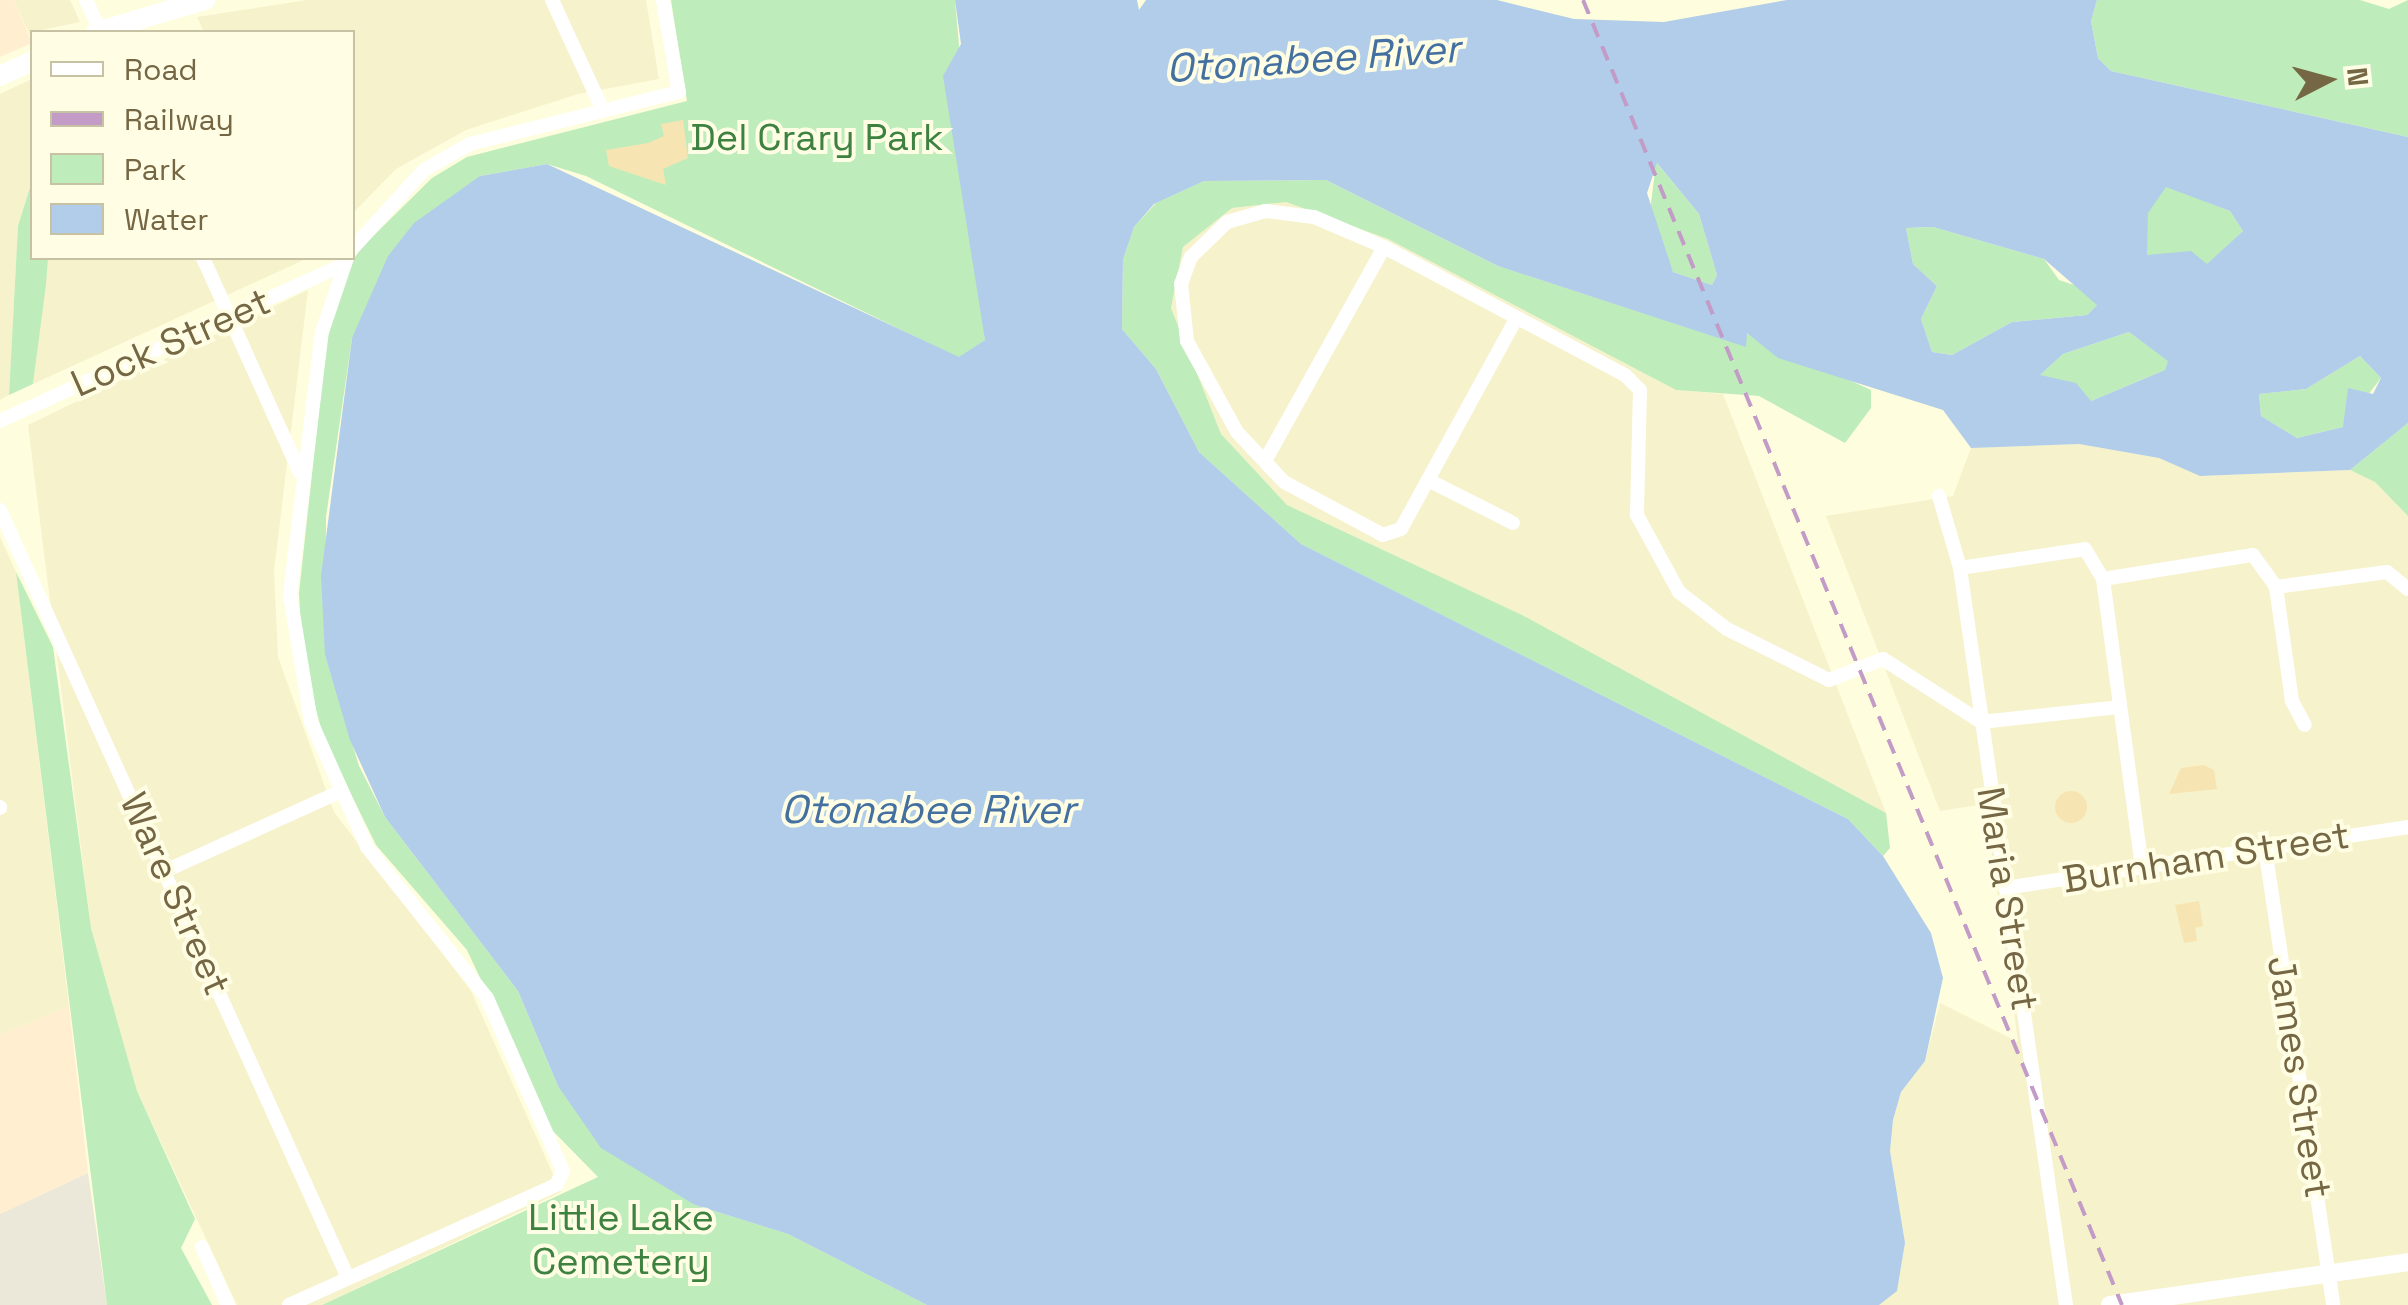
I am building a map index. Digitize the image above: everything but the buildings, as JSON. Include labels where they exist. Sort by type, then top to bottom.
[{"type":"main road","points":[[106,30],[205,0]]},
{"type":"main road","points":[[0,76],[30,62]]},
{"type":"street","points":[[86,0],[98,30]]},
{"type":"street","points":[[552,0],[601,106]]},
{"type":"street","points":[[355,246],[424,170],[470,144],[601,106],[679,92],[663,0]]},
{"type":"street","points":[[1516,319],[1430,481],[1392,534],[1371,532],[1284,482],[1238,432],[1188,341],[1180,301],[1190,257],[1226,222],[1266,211],[1326,220],[1384,247],[1516,319],[1640,390],[1637,515],[1679,592],[1727,629],[1828,680],[1883,659],[1981,722],[2118,707]]},
{"type":"street","points":[[1265,461],[1384,247]]},
{"type":"street","points":[[204,260],[300,474]]},
{"type":"street","points":[[288,1305],[556,1185],[563,1171],[488,998],[368,847],[311,722],[293,627],[300,474],[322,332],[345,261]]},
{"type":"street","name":"Lock Street","points":[[0,420],[345,261]]},
{"type":"street","points":[[1430,481],[1512,523]]},
{"type":"street","name":"Maria Street","points":[[1939,496],[1960,568],[2066,1305]]},
{"type":"street","name":"Ware Street","points":[[0,510],[348,1278]]},
{"type":"street","points":[[1960,568],[2085,549],[2102,579],[2142,867]]},
{"type":"street","points":[[2102,579],[2252,555],[2276,587],[2292,702],[2305,725]]},
{"type":"street","points":[[2276,587],[2387,572],[2408,589]]},
{"type":"street","points":[[165,872],[341,791]]},
{"type":"street","name":"Burnham Street","points":[[2005,888],[2408,828]]},
{"type":"street","name":"James Street","points":[[2265,848],[2334,1305]]},
{"type":"street","points":[[202,1247],[228,1305]]},
{"type":"street","points":[[2110,1305],[2408,1262]]},
{"type":"shaded area","points":[[0,0],[14,0],[30,44],[0,57]]},
{"type":"shaded area","points":[[14,0],[70,0],[80,22],[30,30],[30,36]]},
{"type":"shaded area","points":[[307,0],[646,0],[659,79],[578,94],[466,130],[396,169],[355,211],[355,30],[203,30],[197,17]]},
{"type":"shaded area","points":[[30,80],[30,187],[18,226],[9,395],[0,400],[0,94]]},
{"type":"shaded area","points":[[1286,202],[1388,239],[1676,390],[1723,394],[1886,813],[1522,615],[1287,505],[1221,434],[1171,308],[1183,247],[1232,208]]},
{"type":"shaded area","points":[[48,260],[304,260],[33,384]]},
{"type":"shaded area","points":[[308,290],[274,571],[278,657],[334,812],[471,991],[561,1192],[322,1305],[237,1305],[137,1091],[91,928],[28,425]]},
{"type":"shaded area","points":[[2079,444],[2159,458],[2201,476],[2350,470],[2375,482],[2408,516],[2408,1305],[1879,1305],[1897,1290],[1905,1244],[1890,1151],[1893,1120],[1901,1092],[1925,1061],[1940,1003],[2018,1042],[1985,804],[1940,811],[1826,516],[1953,496],[1971,448]]},
{"type":"shaded area","points":[[0,537],[16,572],[69,1006],[0,1035]]},
{"type":"shaded area","points":[[69,1006],[88,1173],[0,1214],[0,1035]]},
{"type":"shaded area","points":[[88,1173],[107,1305],[0,1305],[0,1214]]},
{"type":"green space","points":[[671,0],[955,0],[985,340],[959,358],[586,176],[547,164],[480,176],[352,338],[326,517],[325,655],[359,766],[385,817],[518,991],[558,1086],[695,1205],[788,1234],[927,1305],[322,1305],[598,1177],[551,1129],[467,950],[376,845],[324,739],[303,662],[299,593],[327,337],[341,281],[360,249],[432,178],[467,157],[687,101]]},
{"type":"green space","points":[[2097,0],[2360,0],[2389,9],[2408,0],[2408,137],[2111,71],[2098,58],[2091,21]]},
{"type":"green space","points":[[1656,162],[1699,214],[1717,275],[1712,285],[1673,272],[1650,212]]},
{"type":"green space","points":[[1326,180],[1498,266],[1745,346],[1746,333],[1871,390],[1871,408],[1845,443],[1759,396],[1676,390],[1388,239],[1286,202],[1232,208],[1183,247],[1171,308],[1221,434],[1287,505],[1522,615],[1886,813],[1890,848],[1883,856],[1848,819],[1301,544],[1199,452],[1156,369],[1122,329],[1123,260],[1134,227],[1156,203],[1204,181]]},
{"type":"green space","points":[[2166,186],[2230,211],[2243,231],[2207,265],[2146,255],[2147,213]]},
{"type":"green space","points":[[30,187],[30,260],[48,260],[46,284],[33,384],[9,395],[18,226]]},
{"type":"green space","points":[[1933,227],[2044,259],[2059,280],[2089,290],[2098,304],[2087,315],[2012,322],[1952,355],[1932,352],[1921,319],[1937,286],[1913,264],[1906,228]]},
{"type":"green space","points":[[2129,332],[2169,361],[2165,370],[2091,401],[2040,375],[2063,354]]},
{"type":"green space","points":[[2360,356],[2381,378],[2343,427],[2297,438],[2261,416],[2259,394],[2306,389]]},
{"type":"green space","points":[[2408,423],[2408,516],[2375,482],[2350,470]]},
{"type":"green space","points":[[16,572],[53,647],[91,928],[137,1091],[195,1219],[181,1248],[212,1305],[107,1305]]},
{"type":"water","name":"Otonabee River","points":[[955,0],[1137,0],[1139,10],[1146,0],[1497,0],[1574,19],[1664,22],[1787,0],[2097,0],[2091,21],[2098,58],[2111,71],[2408,137],[2408,423],[2350,470],[2200,476],[2159,458],[2079,444],[1971,448],[1943,410],[1778,358],[1747,333],[1746,347],[1498,266],[1326,180],[1204,181],[1154,204],[1134,227],[1123,260],[1122,329],[1156,369],[1199,452],[1301,544],[1848,819],[1883,856],[1931,933],[1943,978],[1925,1061],[1901,1092],[1893,1120],[1890,1151],[1905,1243],[1897,1291],[1879,1305],[927,1305],[788,1234],[695,1205],[601,1148],[558,1086],[518,991],[385,817],[350,740],[325,655],[321,576],[352,338],[388,256],[414,223],[480,176],[547,164],[959,357],[985,340],[943,76],[961,44]],"holes":[[[1657,163],[1699,214],[1717,275],[1712,285],[1673,272],[1647,193]],[[2166,187],[2230,211],[2243,231],[2207,264],[2191,251],[2147,255],[2148,213]],[[1933,227],[2044,259],[2097,305],[2087,315],[2012,322],[1952,355],[1932,352],[1921,319],[1937,286],[1913,264],[1906,228]],[[2129,332],[2168,361],[2165,370],[2091,401],[2076,383],[2040,375],[2063,354]],[[2360,356],[2381,378],[2373,394],[2348,388],[2343,427],[2297,438],[2261,416],[2259,394],[2306,389]]]},
{"type":"railway","points":[[1583,0],[2122,1305]]},
{"type":"park label","name":"Del Crary Park","points":[[817,138]]},
{"type":"park label","name":"Little Lake Cemetery","points":[[621,1240]]}]
